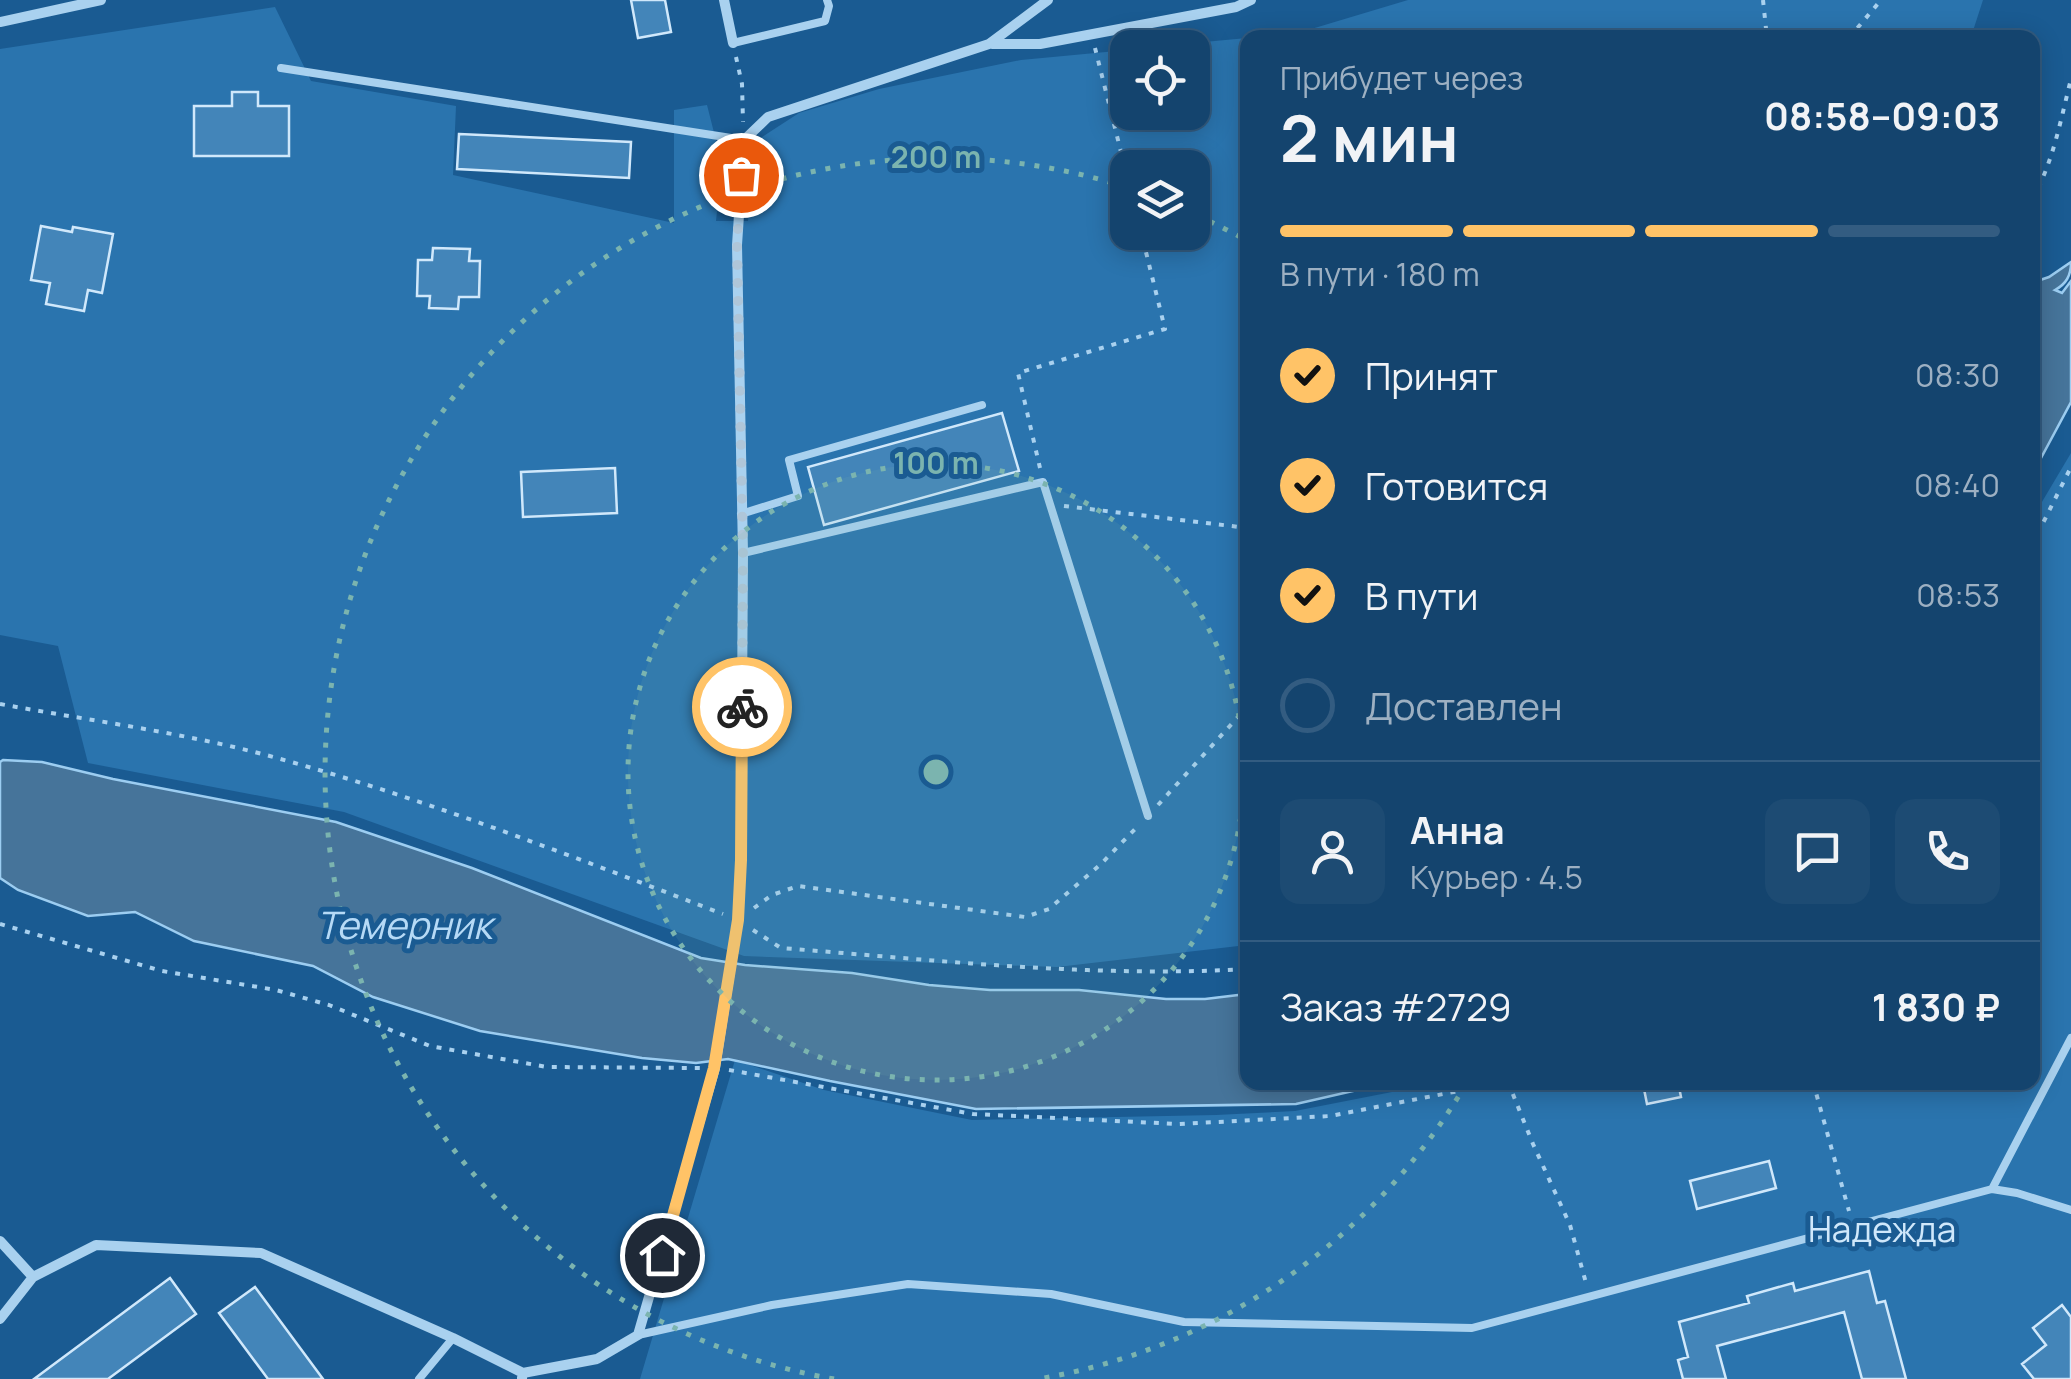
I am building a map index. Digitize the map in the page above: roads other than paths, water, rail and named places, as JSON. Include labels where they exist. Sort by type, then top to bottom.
[{"type":"street","points":[[0,22],[102,0]]},
{"type":"street","points":[[724,0],[733,43]]},
{"type":"street","points":[[989,44],[1048,0]]},
{"type":"street","points":[[0,1319],[33,1277],[96,1246],[262,1253],[454,1338],[522,1376],[597,1359],[638,1335],[715,1066],[738,920],[743,553],[737,245],[744,140],[768,117],[989,44],[1040,44],[1236,7],[1251,0]]},
{"type":"street","points":[[0,1241],[33,1277]]},
{"type":"lane","points":[[733,43],[825,21],[827,0]]},
{"type":"lane","points":[[281,68],[744,140]]},
{"type":"lane","points":[[741,514],[798,496],[789,460],[982,405]]},
{"type":"lane","points":[[743,553],[1043,482],[1148,816]]},
{"type":"lane","points":[[1992,1189],[2071,1038]]},
{"type":"lane","points":[[638,1335],[772,1305],[908,1284],[1051,1294],[1184,1322],[1472,1328],[1992,1189],[2071,1210]]},
{"type":"lane","points":[[419,1379],[454,1338]]},
{"type":"water","points":[[2071,262],[2067,279],[2055,290],[2062,293],[2071,281],[2071,402],[2040,460],[2040,280]]},
{"type":"water","name":"Темерник","points":[[0,762],[42,762],[336,822],[472,868],[701,958],[990,990],[1079,990],[1166,999],[1240,995],[1240,1090],[1357,1090],[1296,1104],[976,1109],[728,1059],[696,1063],[642,1058],[480,1031],[373,997],[313,966],[194,941],[135,912],[88,916],[18,890],[0,878]]},
{"type":"park label","name":"Надежда","points":[[1882,1230]]}]
